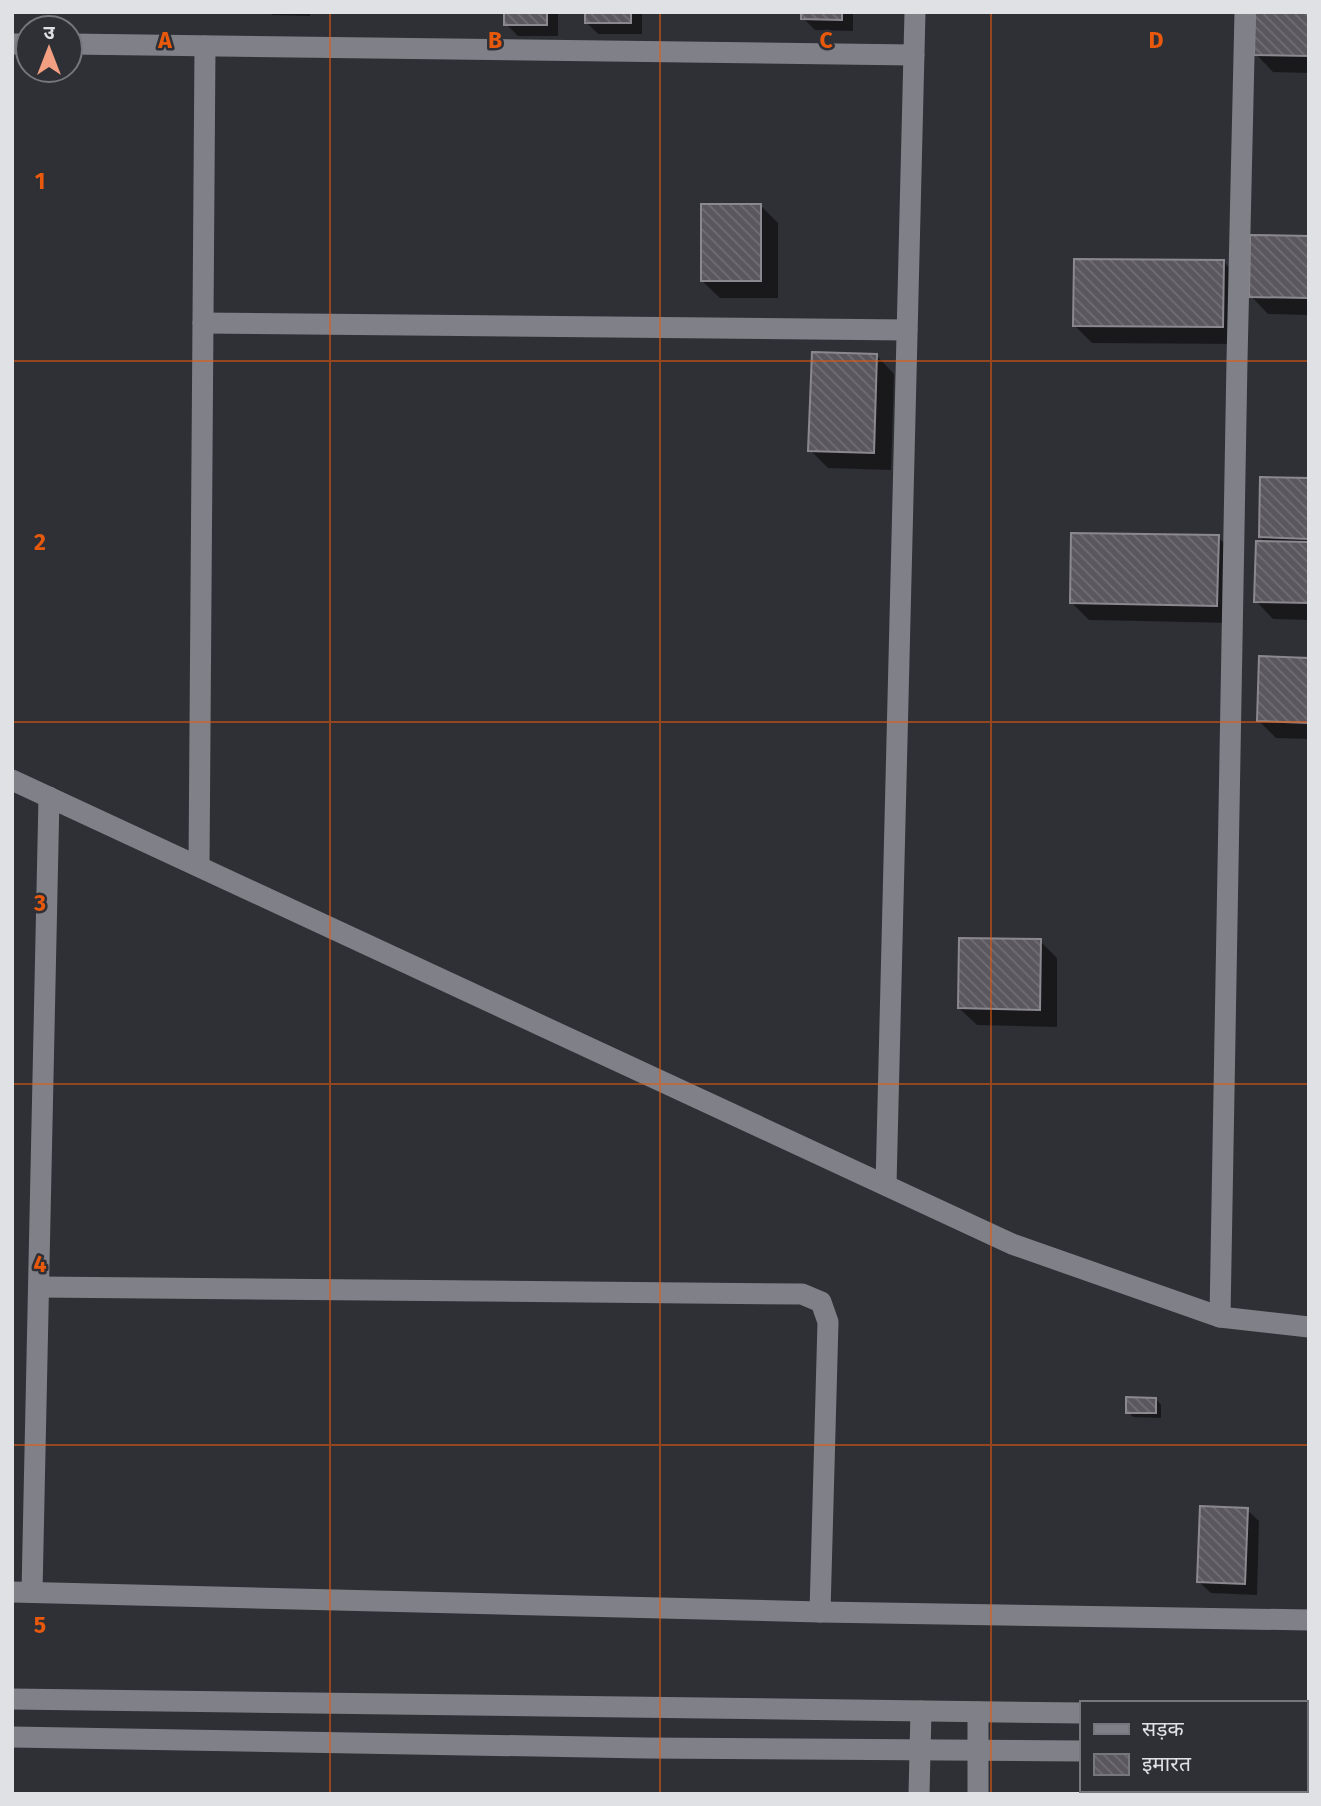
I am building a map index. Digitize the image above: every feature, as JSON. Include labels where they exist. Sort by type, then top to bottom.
[{"type":"street","points":[[886,1185],[915,12]]},
{"type":"street","points":[[1220,1317],[1245,12]]},
{"type":"street","points":[[84,44],[914,55]]},
{"type":"street","points":[[199,866],[205,46]]},
{"type":"street","points":[[202,323],[907,330]]},
{"type":"street","points":[[12,779],[1012,1244],[1220,1317],[1309,1327]]},
{"type":"street","points":[[49,797],[38,1287],[22,1592],[820,1612],[1309,1620]]},
{"type":"street","points":[[38,1287],[802,1294],[821,1302],[828,1322],[820,1612]]},
{"type":"street","points":[[12,1699],[1080,1713]]},
{"type":"street","points":[[919,1794],[921,1711]]},
{"type":"street","points":[[978,1712],[978,1794]]},
{"type":"street","points":[[12,1737],[618,1748],[1080,1751]]},
{"type":"building","points":[[504,12],[547,12],[547,25],[504,25]]},
{"type":"building","points":[[585,12],[631,12],[631,23],[585,23]]},
{"type":"building","points":[[801,12],[842,12],[842,20],[801,19]]},
{"type":"building","points":[[1255,12],[1309,12],[1309,56],[1254,55]]},
{"type":"building","points":[[701,204],[761,204],[761,281],[701,281]]},
{"type":"building","points":[[1250,235],[1309,236],[1309,298],[1249,297]]},
{"type":"building","points":[[1074,259],[1224,260],[1223,327],[1073,326]]},
{"type":"building","points":[[812,352],[877,354],[874,453],[808,451]]},
{"type":"building","points":[[1260,477],[1309,478],[1309,539],[1259,537]]},
{"type":"building","points":[[1071,533],[1219,535],[1217,606],[1070,603]]},
{"type":"building","points":[[1256,541],[1309,542],[1309,603],[1254,602]]},
{"type":"building","points":[[1259,656],[1309,658],[1309,723],[1257,721]]},
{"type":"building","points":[[959,938],[1041,939],[1040,1010],[958,1008]]},
{"type":"building","points":[[1126,1397],[1156,1398],[1156,1413],[1126,1413]]},
{"type":"building","points":[[1200,1506],[1248,1508],[1245,1584],[1197,1582]]}]
